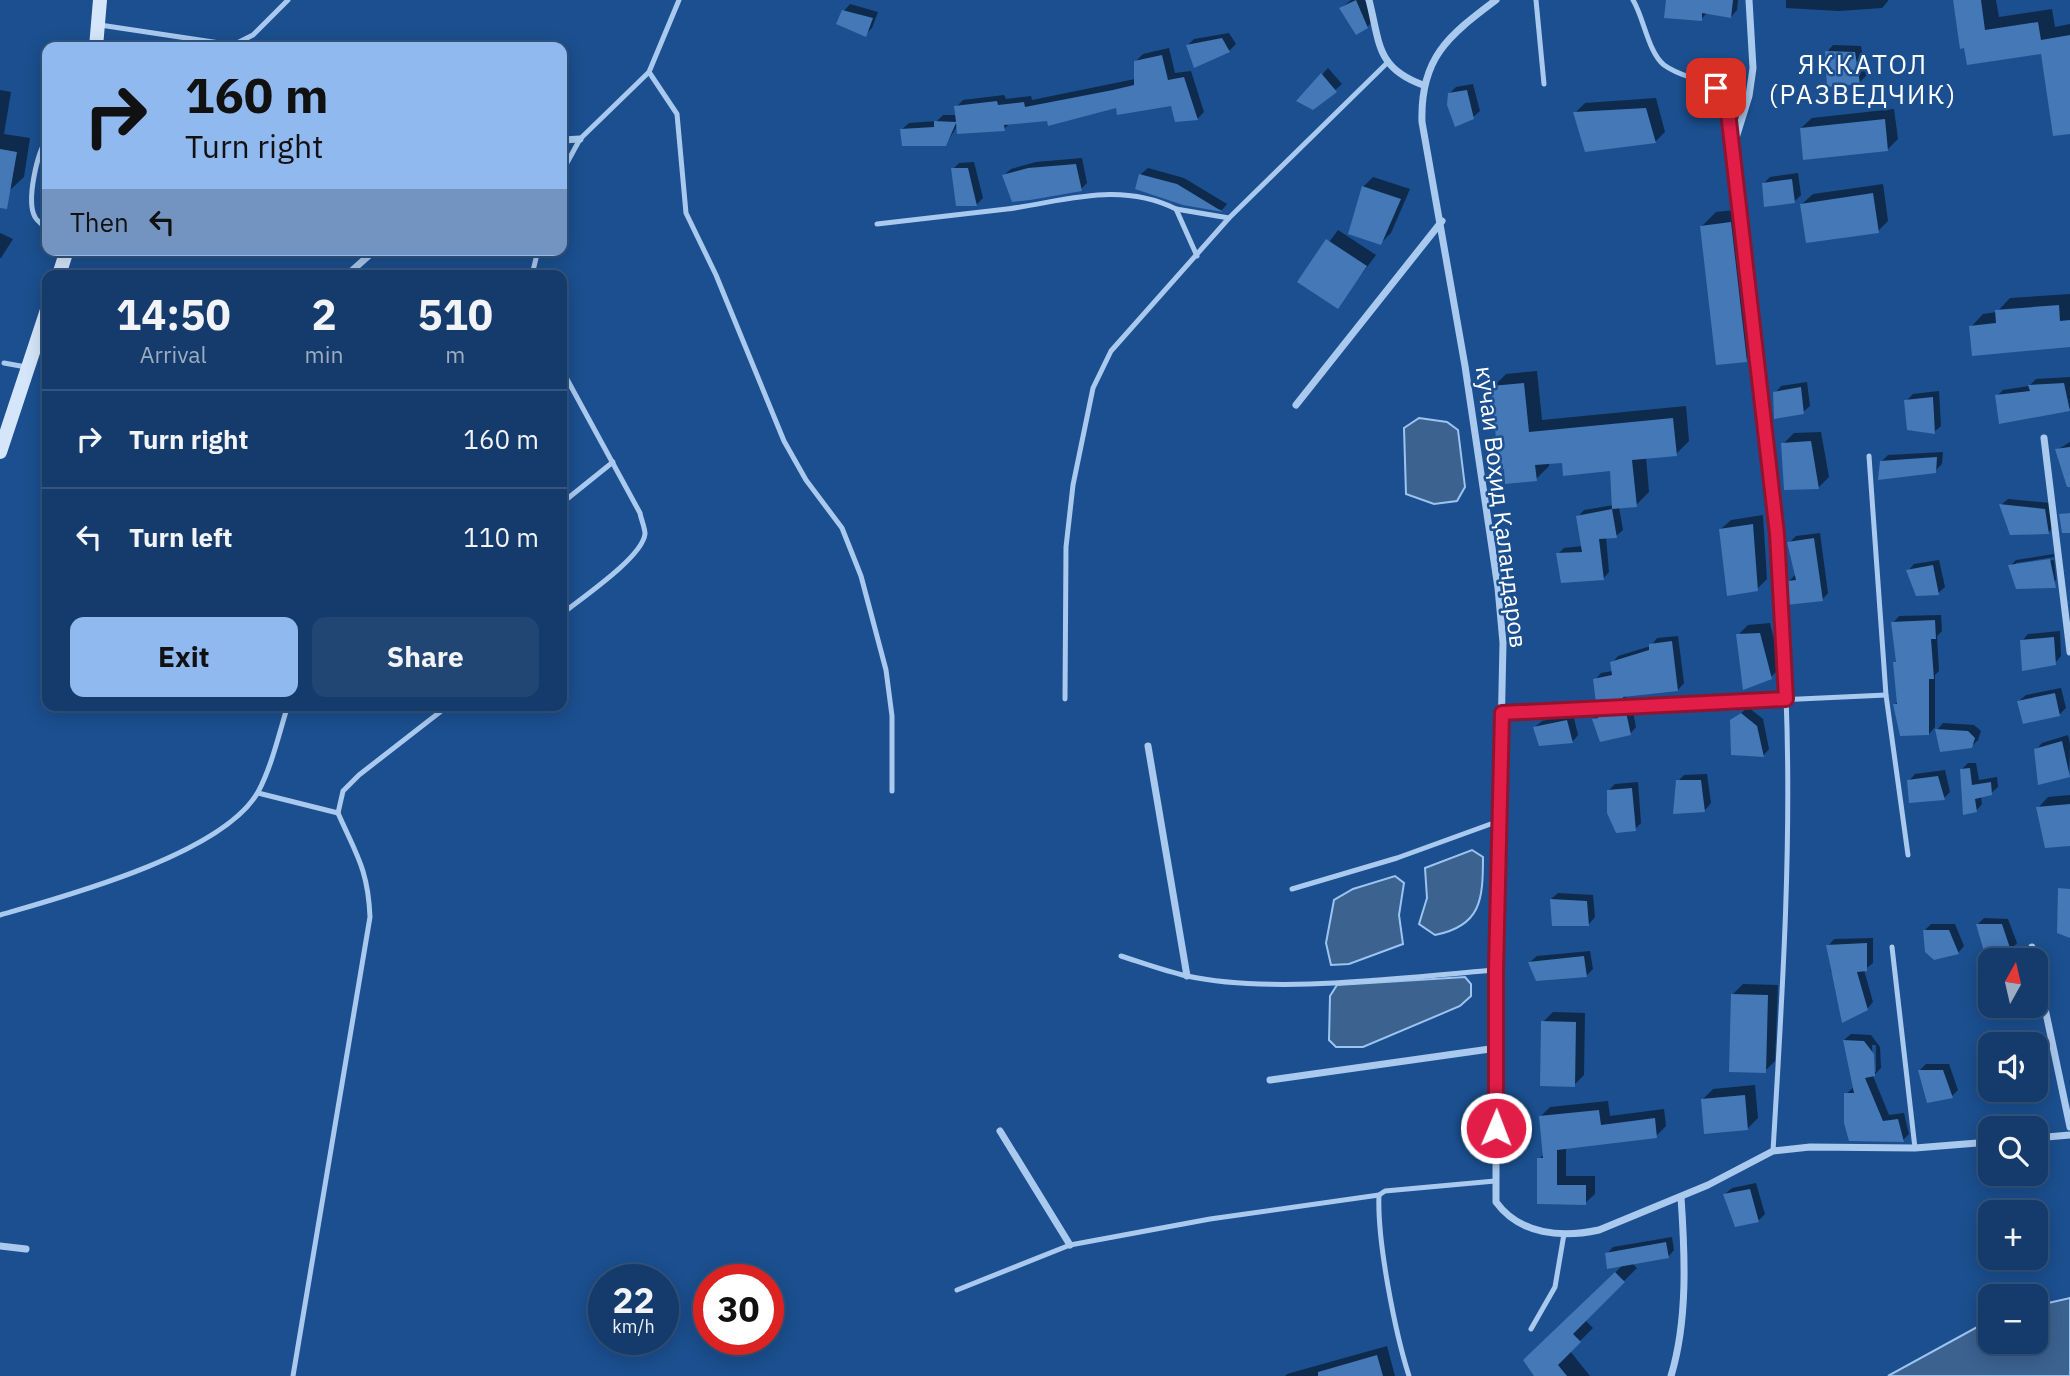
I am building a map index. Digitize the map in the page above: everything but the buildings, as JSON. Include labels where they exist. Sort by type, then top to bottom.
[{"type":"main road","points":[[96,42],[100,0]]},
{"type":"main road","points":[[0,452],[42,326]]},
{"type":"street","points":[[1369,0],[1386,64],[1401,77],[1423,85]]},
{"type":"street","name":"кӯчаи Воҳид Қаландаров","points":[[1496,0],[1446,43],[1431,61],[1423,85],[1422,122],[1442,221],[1498,588],[1503,643],[1496,970],[1496,1202],[1506,1216],[1531,1229],[1564,1234],[1600,1230],[1681,1197],[1773,1151],[1810,1147],[1915,1148],[1978,1143]]},
{"type":"street","points":[[1732,151],[1749,96],[1753,68],[1749,0]]},
{"type":"street","points":[[567,139],[580,139]]},
{"type":"street","points":[[1296,405],[1442,221]]},
{"type":"street","points":[[353,270],[368,256]]},
{"type":"street","points":[[2044,438],[2070,652]]},
{"type":"street","points":[[1148,746],[1187,976]]},
{"type":"street","points":[[2047,1018],[2070,1127]]},
{"type":"street","points":[[1270,1080],[1497,1048]]},
{"type":"street","points":[[1000,1131],[1070,1245]]},
{"type":"street","points":[[2048,1137],[2070,1135]]},
{"type":"street","points":[[1671,1376],[1679,1340],[1683,1266],[1681,1197]]},
{"type":"street","points":[[0,1246],[26,1249]]},
{"type":"lane","points":[[239,42],[253,35],[288,0]]},
{"type":"lane","points":[[567,163],[580,139],[649,72],[679,0]]},
{"type":"lane","points":[[1536,0],[1544,84]]},
{"type":"lane","points":[[1633,0],[1662,63],[1707,83],[1724,97],[1732,151],[1777,534],[1786,699],[1785,943],[1773,1151]]},
{"type":"lane","points":[[98,24],[214,42]]},
{"type":"lane","points":[[1065,699],[1066,547],[1073,485],[1093,388],[1111,351],[1137,318],[1197,256],[1229,218],[1386,64]]},
{"type":"lane","points":[[649,72],[677,114],[686,213],[716,275],[784,441],[806,480],[842,528],[861,576],[886,670],[892,716],[891,791]]},
{"type":"lane","points":[[42,146],[39,150],[32,200],[35,217],[42,224]]},
{"type":"lane","points":[[877,224],[1009,208],[1091,194],[1153,198],[1176,209],[1229,218]]},
{"type":"lane","points":[[1176,209],[1197,256]]},
{"type":"lane","points":[[4,363],[29,368]]},
{"type":"lane","points":[[567,379],[640,513],[645,535],[638,550],[625,563],[567,610]]},
{"type":"lane","points":[[1869,456],[1886,695],[1908,855]]},
{"type":"lane","points":[[567,499],[612,462]]},
{"type":"lane","points":[[1502,713],[1886,695]]},
{"type":"lane","points":[[0,915],[118,881],[227,824],[258,793],[286,711]]},
{"type":"lane","points":[[293,1376],[370,917],[369,884],[360,855],[338,813],[343,791],[359,775],[441,711]]},
{"type":"lane","points":[[258,793],[338,813]]},
{"type":"lane","points":[[1292,889],[1397,858],[1499,821]]},
{"type":"lane","points":[[1892,947],[1915,1148]]},
{"type":"lane","points":[[1121,956],[1187,976],[1232,982],[1294,983],[1496,970]]},
{"type":"lane","points":[[957,1290],[1070,1245],[1210,1219],[1379,1195],[1385,1191],[1495,1181]]},
{"type":"lane","points":[[1379,1195],[1400,1345],[1409,1376]]},
{"type":"lane","points":[[1531,1329],[1555,1287],[1564,1234]]},
{"type":"water","points":[[1419,418],[1447,422],[1458,430],[1465,487],[1457,501],[1434,504],[1406,494],[1404,428]]},
{"type":"water","points":[[1472,850],[1483,857],[1482,886],[1476,909],[1462,925],[1435,935],[1419,924],[1427,898],[1425,868]]},
{"type":"water","points":[[1395,876],[1404,883],[1399,915],[1403,944],[1349,964],[1331,965],[1326,943],[1334,900],[1353,889]]},
{"type":"water","points":[[1465,977],[1471,984],[1471,996],[1460,1006],[1363,1047],[1336,1047],[1329,1040],[1330,996],[1337,985]]},
{"type":"water","points":[[2070,1298],[2070,1376],[1888,1376],[1978,1327],[1978,1354],[2048,1354],[2048,1303]]},
{"type":"district","name":"ЯККАТОЛ (РАЗВЕДЧИК)","points":[[1863,79]]},
{"type":"route","points":[[1496,1128],[1496,970],[1502,713],[1786,699],[1777,534],[1728,112],[1724,97],[1716,88]]}]
